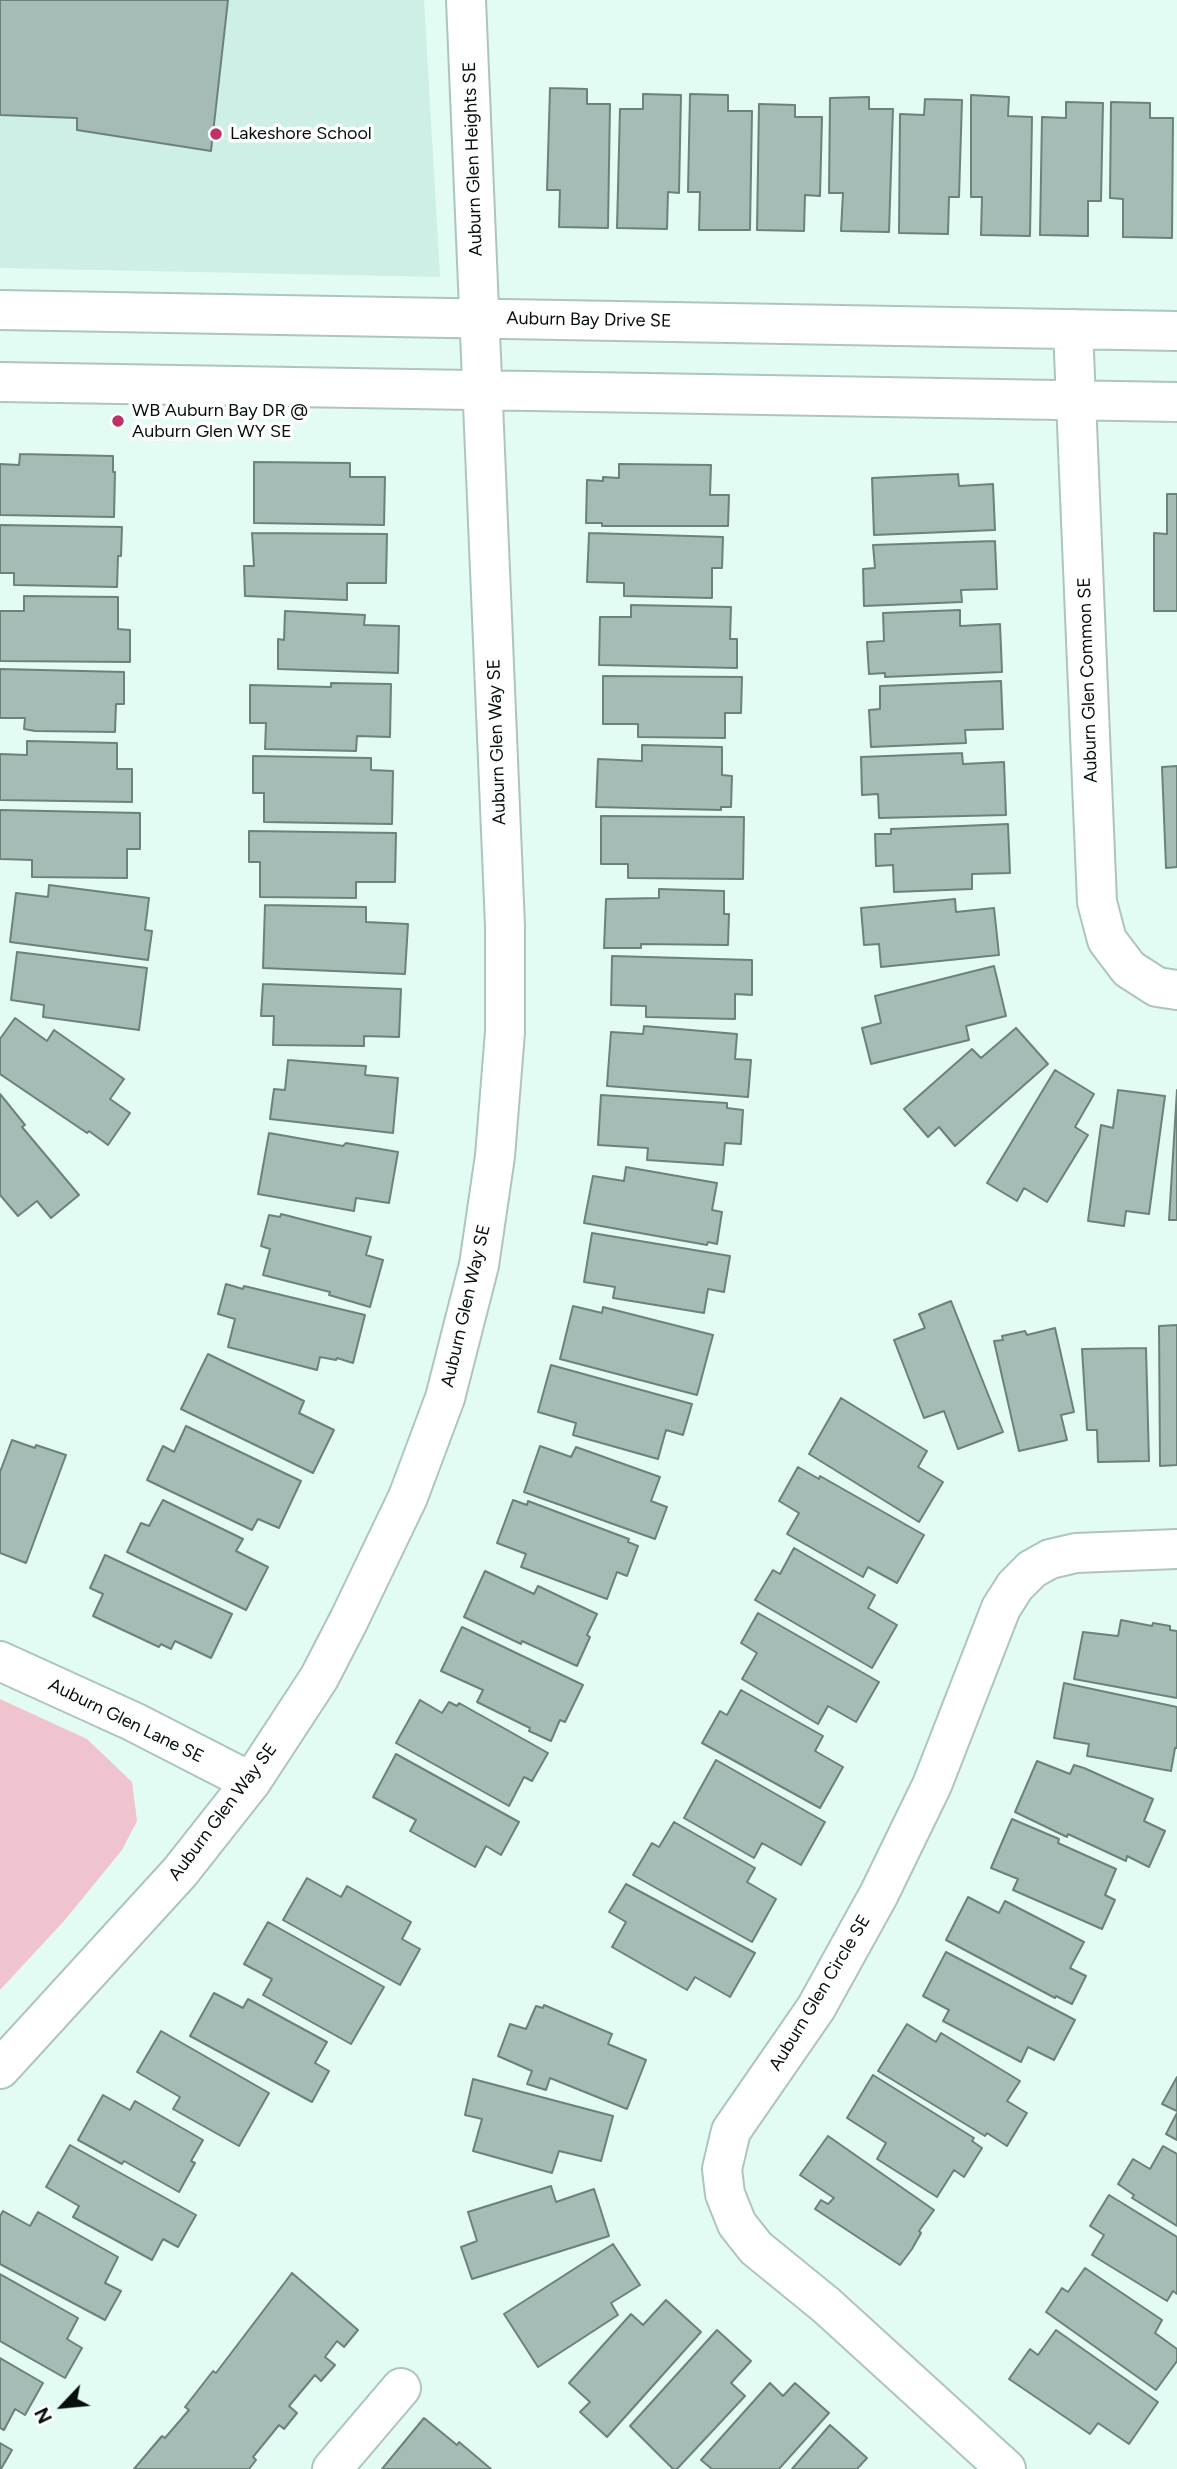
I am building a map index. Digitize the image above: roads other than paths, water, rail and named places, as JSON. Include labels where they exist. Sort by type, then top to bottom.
[{"type":"street","name":"Auburn Glen Heights SE","points":[[466,0],[480,318]]},
{"type":"street","name":"Auburn Bay Drive SE","points":[[0,310],[1177,331]]},
{"type":"street","name":"Auburn Glen Way SE","points":[[0,2069],[180,1872],[251,1782],[319,1678],[349,1620],[408,1497],[445,1398],[479,1265],[495,1156],[505,1032],[505,926],[480,318]]},
{"type":"street","name":"Auburn Glen Common SE","points":[[1073,329],[1097,902],[1107,940],[1129,969],[1157,987],[1177,989]]},
{"type":"street","points":[[0,382],[1177,402]]},
{"type":"street","name":"Auburn Glen Circle SE","points":[[1006,2469],[826,2305],[757,2248],[737,2224],[725,2194],[722,2169],[731,2131],[816,2008],[879,1894],[932,1786],[1001,1608],[1015,1586],[1032,1569],[1050,1559],[1076,1553],[1177,1549]]},
{"type":"street","name":"Auburn Glen Lane SE","points":[[0,1661],[134,1723],[251,1782]]},
{"type":"street","points":[[332,2469],[401,2388]]},
{"type":"place","name":"Lakeshore School","points":[[216,134]]},
{"type":"place","name":"WB Auburn Bay DR @ Auburn Glen WY SE","points":[[118,421]]}]
